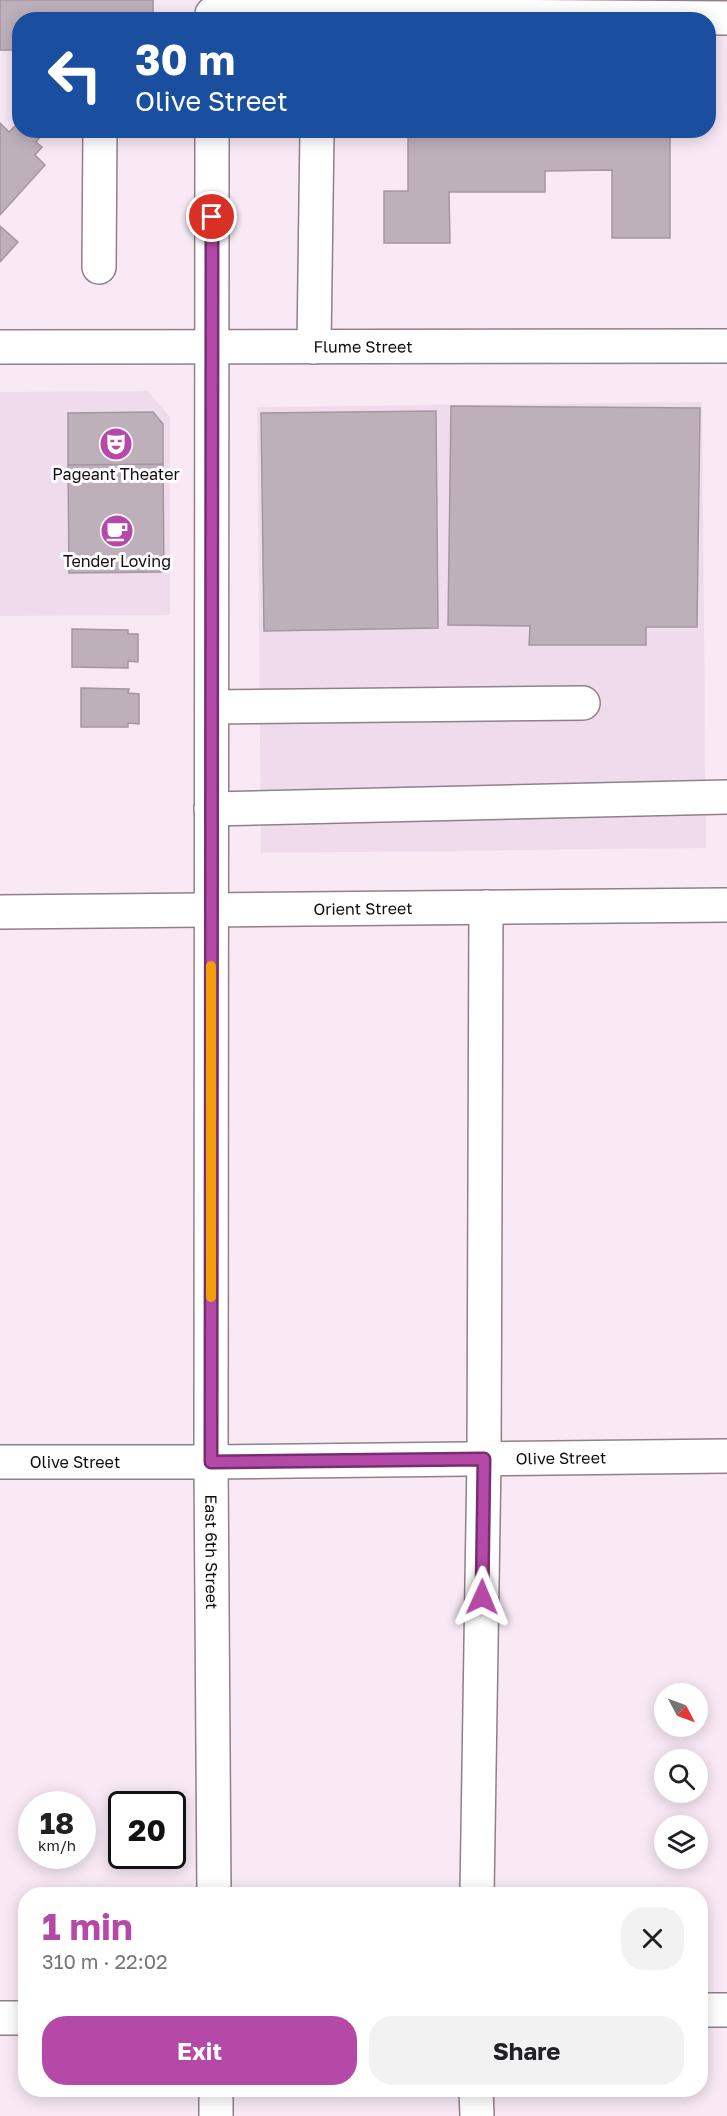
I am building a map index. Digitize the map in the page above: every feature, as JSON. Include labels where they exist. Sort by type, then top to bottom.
[{"type":"street","points":[[212,11],[286,12]]},
{"type":"street","points":[[99,267],[100,138]]},
{"type":"street","name":"East 6th Street","points":[[212,138],[211,1462],[214,1887]]},
{"type":"street","points":[[314,347],[317,138]]},
{"type":"street","name":"Flume Street","points":[[0,347],[727,346]]},
{"type":"street","points":[[212,708],[583,703]]},
{"type":"street","points":[[211,809],[727,797]]},
{"type":"street","name":"Orient Street","points":[[0,912],[727,905]]},
{"type":"street","points":[[477,1887],[484,1459],[486,907]]},
{"type":"street","name":"Olive Street","points":[[0,1462],[727,1456]]},
{"type":"street","points":[[708,2010],[727,2010]]},
{"type":"street","points":[[0,2018],[18,2018]]},
{"type":"street","points":[[216,2097],[216,2116]]},
{"type":"street","points":[[476,2097],[477,2116]]},
{"type":"shaded area","points":[[148,391],[170,417],[170,615],[0,616],[0,392]]},
{"type":"shaded area","points":[[702,402],[706,848],[261,853],[257,407]]},
{"type":"building","points":[[0,0],[153,0],[153,12],[12,12],[12,50],[0,50]]},
{"type":"building","points":[[0,123],[9,132],[12,129],[12,138],[39,138],[36,142],[42,147],[35,155],[45,165],[0,215]]},
{"type":"building","points":[[408,138],[670,138],[670,238],[612,238],[612,170],[545,171],[545,192],[449,192],[450,243],[384,243],[384,191],[408,191]]},
{"type":"building","points":[[0,226],[18,242],[0,262]]},
{"type":"building","points":[[451,406],[700,408],[697,627],[646,627],[646,645],[529,645],[530,626],[448,625]]},
{"type":"building","points":[[436,411],[438,628],[264,631],[261,413]]},
{"type":"building","name":"Pageant Theater","points":[[153,412],[163,424],[163,464],[68,465],[68,413]]},
{"type":"building","points":[[163,464],[164,572],[69,573],[68,465]]},
{"type":"building","points":[[72,629],[128,630],[128,634],[138,634],[138,662],[128,661],[128,668],[72,667]]},
{"type":"building","points":[[81,688],[129,689],[128,693],[139,694],[139,724],[128,723],[128,727],[81,727]]},
{"type":"slow traffic","points":[[211,966],[211,1297]]},
{"type":"place","name":"Pageant Theater","points":[[116,444]]},
{"type":"place","name":"Tender Loving","points":[[117,531]]},
{"type":"route","points":[[212,217],[211,1462],[484,1459],[482,1597]]}]
